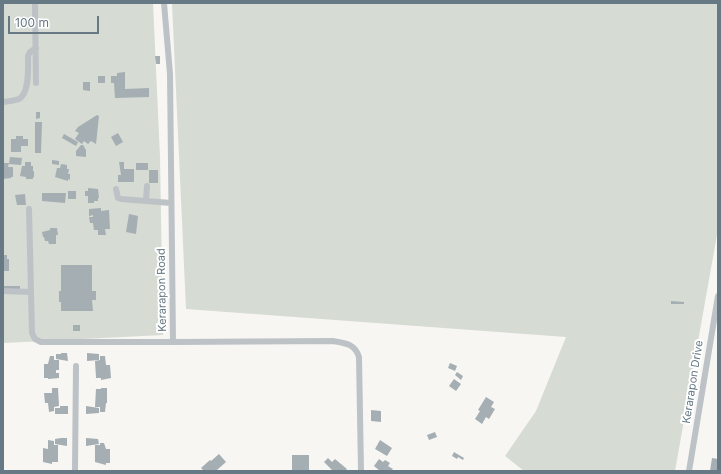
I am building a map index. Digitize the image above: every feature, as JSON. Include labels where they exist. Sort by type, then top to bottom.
[{"type":"street","points":[[36,3],[36,83]]},
{"type":"street","name":"Kerarapon Road","points":[[164,3],[170,74],[173,342],[333,341],[352,346],[359,357],[361,471]]},
{"type":"street","points":[[3,102],[22,97],[26,85],[28,56],[30,52],[36,48]]},
{"type":"street","points":[[146,201],[147,186]]},
{"type":"street","points":[[116,189],[118,198],[171,203]]},
{"type":"street","points":[[29,209],[32,333],[35,339],[39,341],[173,342]]},
{"type":"street","points":[[3,291],[31,292]]},
{"type":"street","name":"Kerarapon Drive","points":[[689,471],[718,296]]},
{"type":"street","points":[[75,471],[76,366]]},
{"type":"shaded area","points":[[3,3],[153,3],[160,157],[163,335],[3,343]]},
{"type":"shaded area","points":[[172,3],[718,3],[718,229],[675,471],[524,471],[505,456],[536,411],[566,337],[186,309]]},
{"type":"building","points":[[155,56],[160,56],[160,64],[156,64]]},
{"type":"building","points":[[125,72],[125,89],[149,88],[149,97],[115,98],[114,83],[111,83],[111,76],[117,76],[117,73]]},
{"type":"building","points":[[98,76],[105,76],[105,83],[98,83]]},
{"type":"building","points":[[83,82],[90,82],[90,91],[83,90]]},
{"type":"building","points":[[36,112],[40,112],[40,118],[36,119]]},
{"type":"building","points":[[97,115],[99,116],[96,144],[91,141],[88,144],[84,141],[82,144],[75,139],[79,133],[75,131],[78,127]]},
{"type":"building","points":[[35,122],[42,122],[41,153],[35,153]]},
{"type":"building","points":[[118,133],[123,142],[116,146],[111,137]]},
{"type":"building","points":[[64,134],[78,142],[76,146],[62,138]]},
{"type":"building","points":[[16,136],[23,136],[23,139],[28,139],[28,146],[21,146],[21,152],[11,152],[11,139],[16,139]]},
{"type":"building","points":[[81,145],[83,145],[86,150],[86,157],[76,156],[76,151]]},
{"type":"building","points":[[10,157],[22,158],[21,165],[9,164]]},
{"type":"building","points":[[52,160],[59,161],[59,165],[52,164]]},
{"type":"building","points":[[25,162],[31,162],[31,166],[33,166],[33,179],[26,179],[26,177],[20,176],[22,166],[25,166]]},
{"type":"building","points":[[119,162],[124,162],[124,169],[134,169],[134,182],[118,182],[118,175],[121,175]]},
{"type":"building","points":[[3,163],[9,163],[8,167],[13,167],[13,177],[3,179]]},
{"type":"building","points":[[136,163],[148,163],[148,170],[136,170]]},
{"type":"building","points":[[61,164],[67,165],[67,169],[69,169],[68,174],[70,174],[70,180],[68,179],[68,181],[55,177],[57,168],[60,168]]},
{"type":"building","points":[[149,170],[158,170],[158,183],[149,183]]},
{"type":"building","points":[[88,188],[98,189],[98,201],[88,203],[88,196],[85,196],[85,191],[88,191]]},
{"type":"building","points":[[68,191],[76,191],[76,199],[68,199]]},
{"type":"building","points":[[42,193],[66,193],[65,203],[42,201]]},
{"type":"building","points":[[25,194],[26,205],[17,205],[15,195]]},
{"type":"building","points":[[101,208],[101,211],[109,210],[110,229],[105,229],[106,235],[98,235],[98,230],[94,230],[93,223],[90,223],[89,217],[93,217],[93,215],[89,216],[89,209]]},
{"type":"building","points":[[129,214],[138,216],[136,234],[126,232]]},
{"type":"building","points":[[50,228],[57,228],[58,235],[56,235],[56,244],[49,244],[43,237],[42,232],[50,230]]},
{"type":"building","points":[[3,255],[7,255],[7,259],[9,259],[9,271],[3,271]]},
{"type":"building","points":[[61,265],[92,265],[92,291],[96,291],[96,300],[92,300],[93,311],[61,311],[59,291],[61,291]]},
{"type":"building","points":[[3,286],[20,286],[20,292],[3,291]]},
{"type":"building","points":[[671,301],[684,302],[684,304],[671,304]]},
{"type":"building","points":[[73,325],[80,325],[80,331],[73,331]]},
{"type":"building","points":[[67,353],[68,361],[56,359],[56,354]]},
{"type":"building","points":[[87,353],[99,354],[99,360],[87,361]]},
{"type":"building","points":[[50,356],[54,356],[54,360],[59,360],[59,370],[56,370],[56,373],[59,373],[59,378],[44,378],[44,364],[48,364]]},
{"type":"building","points":[[100,356],[105,356],[106,365],[110,365],[111,378],[101,380],[101,378],[96,378],[95,361],[100,360]]},
{"type":"building","points":[[450,363],[457,366],[455,371],[448,368]]},
{"type":"building","points":[[457,372],[463,376],[461,380],[455,375]]},
{"type":"building","points":[[454,379],[461,384],[456,391],[449,386]]},
{"type":"building","points":[[52,388],[58,388],[59,406],[54,407],[54,411],[49,412],[48,403],[45,403],[44,393],[52,393]]},
{"type":"building","points":[[107,388],[107,403],[105,412],[100,412],[100,407],[95,407],[96,389]]},
{"type":"building","points":[[486,397],[494,402],[491,407],[495,409],[489,419],[486,417],[482,424],[475,419],[480,411],[478,410]]},
{"type":"building","points":[[60,406],[68,406],[68,414],[55,414],[55,408],[60,408]]},
{"type":"building","points":[[86,406],[99,408],[99,413],[86,414]]},
{"type":"building","points":[[371,410],[381,411],[381,422],[371,421]]},
{"type":"building","points":[[435,432],[437,437],[429,440],[427,435]]},
{"type":"building","points":[[67,438],[67,446],[55,444],[55,439]]},
{"type":"building","points":[[86,438],[98,439],[99,444],[86,446]]},
{"type":"building","points":[[48,440],[54,441],[54,445],[58,445],[58,462],[52,462],[52,464],[43,462],[43,448],[48,449]]},
{"type":"building","points":[[380,440],[392,448],[387,456],[375,449]]},
{"type":"building","points":[[100,443],[104,443],[106,449],[110,449],[110,463],[106,463],[106,465],[95,462],[95,445],[100,445]]},
{"type":"building","points":[[454,452],[464,458],[463,460],[452,456]]},
{"type":"building","points":[[219,454],[226,462],[217,470],[218,471],[204,471],[201,468],[210,460],[211,461]]},
{"type":"building","points":[[292,455],[309,455],[309,471],[292,471]]},
{"type":"building","points":[[328,458],[332,462],[335,459],[347,469],[345,471],[331,471],[332,470],[324,462]]},
{"type":"building","points":[[712,458],[718,459],[718,471],[710,471]]},
{"type":"building","points":[[379,459],[383,462],[385,460],[390,463],[388,466],[393,469],[391,471],[380,471],[374,466]]}]
